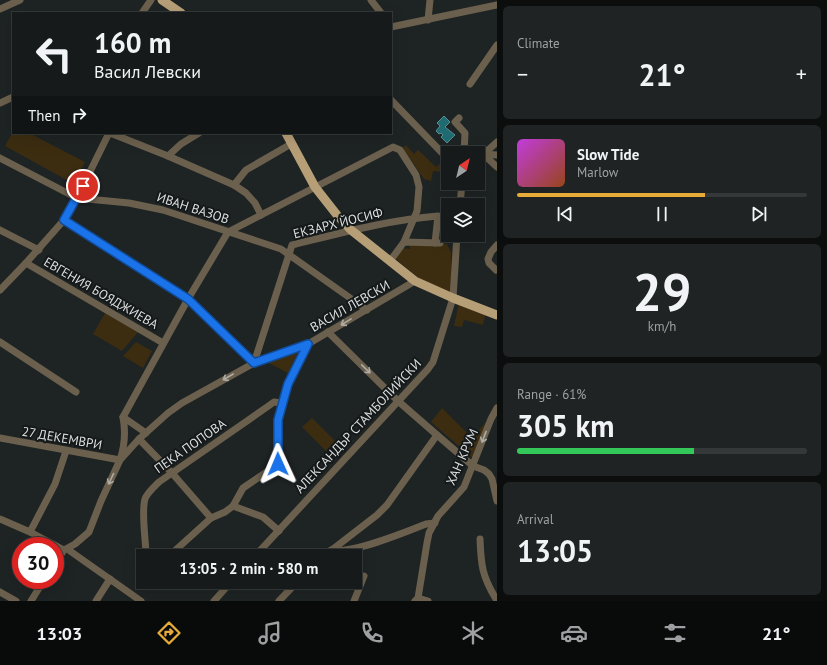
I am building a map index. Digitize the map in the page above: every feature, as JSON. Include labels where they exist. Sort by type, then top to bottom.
[{"type":"main road","points":[[162,0],[180,12]]},
{"type":"main road","points":[[286,134],[287,146],[315,187],[351,230],[415,281],[497,315]]},
{"type":"street","points":[[0,9],[20,0]]},
{"type":"street","points":[[143,12],[151,0]]},
{"type":"street","points":[[428,20],[430,0]]},
{"type":"street","points":[[369,1],[380,12]]},
{"type":"street","points":[[392,26],[428,20],[497,5]]},
{"type":"street","points":[[470,84],[497,45]]},
{"type":"street","points":[[0,102],[12,97]]},
{"type":"street","points":[[392,101],[441,152]]},
{"type":"street","points":[[459,118],[455,122],[465,133],[464,146]]},
{"type":"street","points":[[0,290],[26,264],[64,220],[77,198],[109,134]]},
{"type":"street","points":[[112,134],[168,156],[234,185],[246,193],[255,203],[261,215]]},
{"type":"street","points":[[168,156],[181,144],[197,134]]},
{"type":"street","points":[[485,153],[497,142]]},
{"type":"street","points":[[234,185],[246,170],[287,146]]},
{"type":"street","points":[[120,460],[126,431],[123,417],[163,343],[228,232],[393,147],[400,150],[416,175],[419,187],[418,211],[404,242],[390,262]]},
{"type":"street","points":[[485,156],[497,155]]},
{"type":"street","name":"ИВАН ВАЗОВ","points":[[0,158],[77,198],[129,203],[163,210],[282,249],[366,310]]},
{"type":"street","points":[[485,160],[497,167]]},
{"type":"street","name":"ЕКЗАРХ ЙОСИФ","points":[[254,363],[292,245],[377,224],[438,216],[438,243],[404,242]]},
{"type":"street","points":[[64,220],[188,299],[254,363]]},
{"type":"street","points":[[0,230],[38,250]]},
{"type":"street","name":"АЛЕКСАНДЪР СТАМБОЛИЙСКИ","points":[[262,549],[433,362],[453,298],[457,242]]},
{"type":"street","points":[[496,270],[489,263],[488,259],[491,252],[497,245]]},
{"type":"street","name":"ЕВГЕНИЯ БОЯДЖИЕВА","points":[[26,264],[163,343]]},
{"type":"street","name":"ВАСИЛ ЛЕВСКИ","points":[[64,553],[89,532],[101,501],[120,460],[168,413],[254,363],[308,344],[415,281]]},
{"type":"street","points":[[328,332],[398,401],[436,435],[473,466],[484,470],[489,474],[492,479],[497,501]]},
{"type":"street","points":[[0,342],[76,392]]},
{"type":"street","points":[[177,549],[211,518],[225,512],[233,506],[243,488],[278,464],[278,420],[282,403],[288,384],[308,344]]},
{"type":"street","name":"ПЕКА ПОПОВА","points":[[146,549],[145,498],[159,482],[274,402],[282,403]]},
{"type":"street","name":"ХАН КРУМ","points":[[417,600],[429,533],[445,508],[464,487],[491,418],[497,408]]},
{"type":"street","points":[[123,417],[146,433]]},
{"type":"street","points":[[332,549],[377,516],[387,505],[436,435]]},
{"type":"street","name":"27 ДЕКЕМВРИ","points":[[0,438],[120,460]]},
{"type":"street","points":[[139,440],[172,473],[211,518]]},
{"type":"street","points":[[30,532],[55,484],[66,451]]},
{"type":"street","points":[[233,506],[263,516],[279,531]]},
{"type":"street","points":[[0,519],[67,550],[141,601]]},
{"type":"street","points":[[352,549],[375,543],[426,524],[435,523]]},
{"type":"street","points":[[480,539],[484,576],[495,600]]},
{"type":"street","points":[[354,601],[364,576]]},
{"type":"street","points":[[96,601],[110,579]]},
{"type":"street","points":[[31,601],[38,589]]},
{"type":"street","points":[[214,601],[225,589]]},
{"type":"street","points":[[279,601],[290,589]]},
{"type":"street","points":[[0,592],[16,601]]},
{"type":"street","points":[[417,600],[428,601]]},
{"type":"shaded area","points":[[12,134],[31,134],[85,162],[74,184],[5,146]]},
{"type":"shaded area","points":[[406,145],[414,154],[418,150],[436,167],[441,163],[441,172],[433,171],[431,181],[424,179],[403,148]]},
{"type":"shaded area","points":[[410,243],[447,244],[451,252],[451,293],[416,276],[395,258],[402,248],[410,249]]},
{"type":"shaded area","points":[[459,303],[486,312],[483,325],[464,320],[462,327],[454,326]]},
{"type":"shaded area","points":[[105,313],[138,332],[122,351],[93,334]]},
{"type":"shaded area","points":[[136,342],[152,351],[143,368],[123,356]]},
{"type":"shaded area","points":[[301,346],[288,373],[263,360]]},
{"type":"shaded area","points":[[442,408],[472,438],[486,422],[489,425],[475,460],[431,422]]},
{"type":"shaded area","points":[[312,418],[335,441],[326,451],[302,427]]},
{"type":"water","points":[[444,116],[450,122],[445,127],[455,135],[447,143],[441,137],[443,135],[436,131],[440,126],[437,123]]},
{"type":"route","points":[[83,186],[64,220],[188,299],[254,363],[308,344],[288,384],[282,403],[278,420],[278,464]]}]
